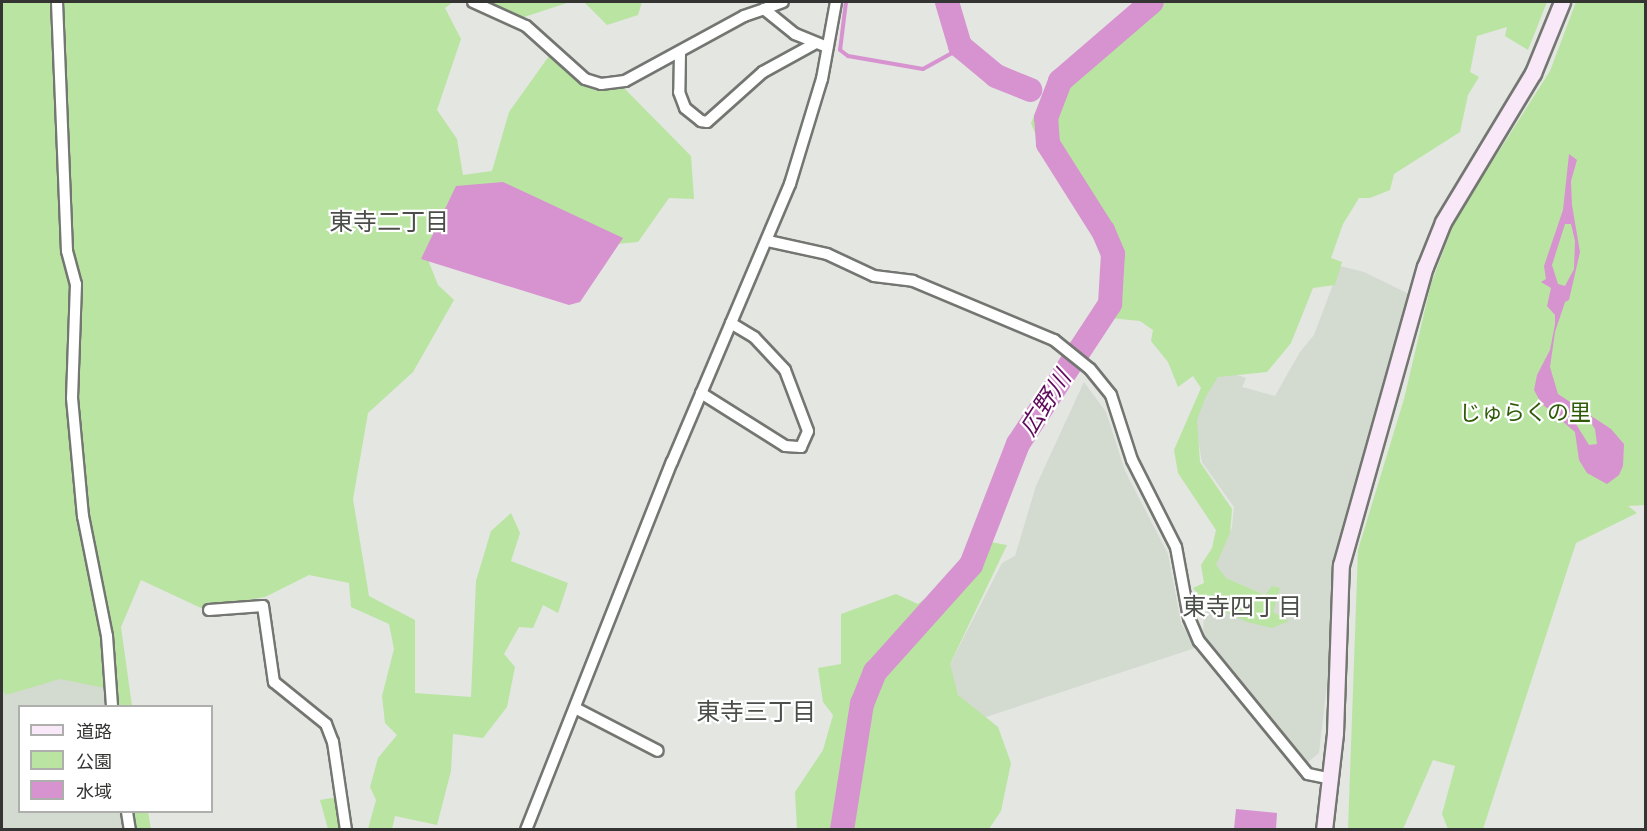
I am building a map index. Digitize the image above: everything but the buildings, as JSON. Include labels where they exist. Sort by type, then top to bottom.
[{"type":"street","points":[[57,2],[67,252],[76,284],[72,398],[83,516],[107,636],[112,705]]},
{"type":"street","points":[[473,2],[526,26],[585,79],[601,84],[625,81],[744,16],[783,2]]},
{"type":"street","points":[[526,830],[701,393],[768,241],[812,118],[836,2]]},
{"type":"street","points":[[1324,830],[1332,779],[1341,565],[1425,267],[1443,222],[1533,73],[1563,2]]},
{"type":"street","points":[[764,9],[814,44],[827,47]]},
{"type":"street","points":[[680,53],[679,92],[685,108],[701,122],[707,122],[763,72],[814,44]]},
{"type":"street","points":[[768,241],[827,254],[874,276],[914,281],[1054,340],[1090,369],[1111,395],[1132,460],[1176,547],[1189,618],[1199,641],[1308,774],[1332,779]]},
{"type":"street","points":[[701,393],[785,446],[801,447],[808,431],[785,370],[754,337],[731,323]]},
{"type":"street","points":[[208,610],[263,606],[268,623],[274,682],[326,724],[333,742],[346,830]]},
{"type":"street","points":[[575,708],[658,751]]},
{"type":"street","points":[[127,813],[130,830]]},
{"type":"shaded area","points":[[1340,266],[1364,272],[1411,295],[1346,521],[1319,753],[1307,763],[1203,639],[1204,613],[1211,599],[1275,599],[1223,577],[1213,564],[1232,528],[1234,507],[1202,462],[1195,421],[1209,386],[1225,371],[1246,378],[1242,387],[1275,396],[1300,352],[1314,335]]},
{"type":"shaded area","points":[[1084,382],[1106,412],[1125,471],[1168,554],[1181,623],[1195,648],[977,720],[961,702],[948,668],[1002,563],[1015,556],[1036,486]]},
{"type":"shaded area","points":[[59,672],[105,682],[108,705],[18,705],[18,813],[126,813],[129,829],[2,829],[2,685]]},
{"type":"green space","points":[[2,2],[453,2],[445,8],[461,39],[437,110],[457,139],[463,175],[492,171],[509,112],[549,56],[596,91],[621,85],[691,156],[694,199],[669,198],[638,242],[428,260],[438,285],[454,300],[413,372],[368,413],[353,499],[369,596],[415,620],[415,693],[471,697],[476,581],[491,531],[511,513],[520,533],[511,561],[568,583],[558,613],[543,605],[533,628],[519,627],[504,654],[515,667],[507,707],[483,738],[453,734],[451,771],[437,825],[395,816],[392,829],[368,829],[376,800],[370,787],[378,758],[397,735],[385,723],[382,696],[394,649],[389,624],[351,607],[349,583],[309,575],[265,597],[201,608],[141,580],[121,627],[132,705],[113,705],[110,689],[60,679],[6,695],[2,689]]},
{"type":"green space","points":[[487,2],[570,2],[521,18]]},
{"type":"green space","points":[[584,2],[642,2],[638,15],[607,25]]},
{"type":"green space","points":[[1136,2],[1547,2],[1528,50],[1505,36],[1507,27],[1477,36],[1470,72],[1479,77],[1468,95],[1460,132],[1394,174],[1390,190],[1370,198],[1359,198],[1343,224],[1331,258],[1342,262],[1335,285],[1313,288],[1291,343],[1267,372],[1218,377],[1206,396],[1197,420],[1200,462],[1232,509],[1230,533],[1216,565],[1226,578],[1265,595],[1272,586],[1280,588],[1273,612],[1289,621],[1272,628],[1247,622],[1204,602],[1193,588],[1204,583],[1201,565],[1212,548],[1216,530],[1178,473],[1174,450],[1201,388],[1193,376],[1178,387],[1168,362],[1151,341],[1153,330],[1140,321],[1110,318],[1118,285],[1113,241],[1091,193],[1072,174],[1044,156],[1031,123],[1050,76]]},
{"type":"green space","name":"じゅらくの里","points":[[1576,2],[1645,2],[1645,505],[1628,506],[1637,513],[1576,543],[1483,829],[1448,829],[1442,814],[1455,766],[1433,760],[1403,829],[1348,830],[1358,550],[1404,399],[1431,284],[1455,220],[1550,71]]},
{"type":"green space","points":[[974,539],[1007,545],[950,664],[958,695],[998,727],[1011,763],[1001,811],[989,829],[797,829],[795,792],[823,750],[833,715],[823,702],[818,668],[841,664],[841,614],[896,594],[918,604],[959,571]]},
{"type":"green space","points":[[338,797],[348,829],[328,829],[320,800]]},
{"type":"green space","points":[[130,813],[148,813],[151,829],[133,829]]},
{"type":"water","points":[[1569,154],[1577,160],[1571,181],[1572,205],[1580,252],[1569,300],[1565,302],[1555,332],[1550,367],[1558,394],[1611,429],[1624,444],[1623,466],[1619,475],[1607,484],[1587,473],[1579,460],[1575,432],[1541,403],[1534,390],[1537,375],[1550,350],[1555,324],[1555,315],[1547,306],[1551,288],[1541,282],[1546,279],[1544,266],[1563,210]],"holes":[[[1565,224],[1571,224],[1575,241],[1574,269],[1565,286],[1558,284],[1552,265]],[[1578,413],[1588,418],[1595,429],[1597,444],[1589,445],[1574,421]]]},
{"type":"water","points":[[503,182],[623,238],[580,302],[569,305],[421,259],[456,186]]},
{"type":"water","points":[[1236,809],[1277,813],[1276,829],[1234,829]]},
{"type":"waterway","points":[[846,2],[840,50],[848,56],[923,69],[961,48]]},
{"type":"waterway","points":[[947,2],[960,46],[996,76],[1030,90]]},
{"type":"waterway","name":"広野川","points":[[842,830],[862,704],[875,672],[971,565],[1018,444],[1110,304],[1113,254],[1103,231],[1048,144],[1046,118],[1060,81],[1152,2]]},
{"type":"waterway","points":[[1044,95],[1051,97]]},
{"type":"district","name":"東寺二丁目","points":[[389,222]]},
{"type":"district","name":"東寺四丁目","points":[[1242,607]]},
{"type":"district","name":"東寺三丁目","points":[[756,712]]}]
